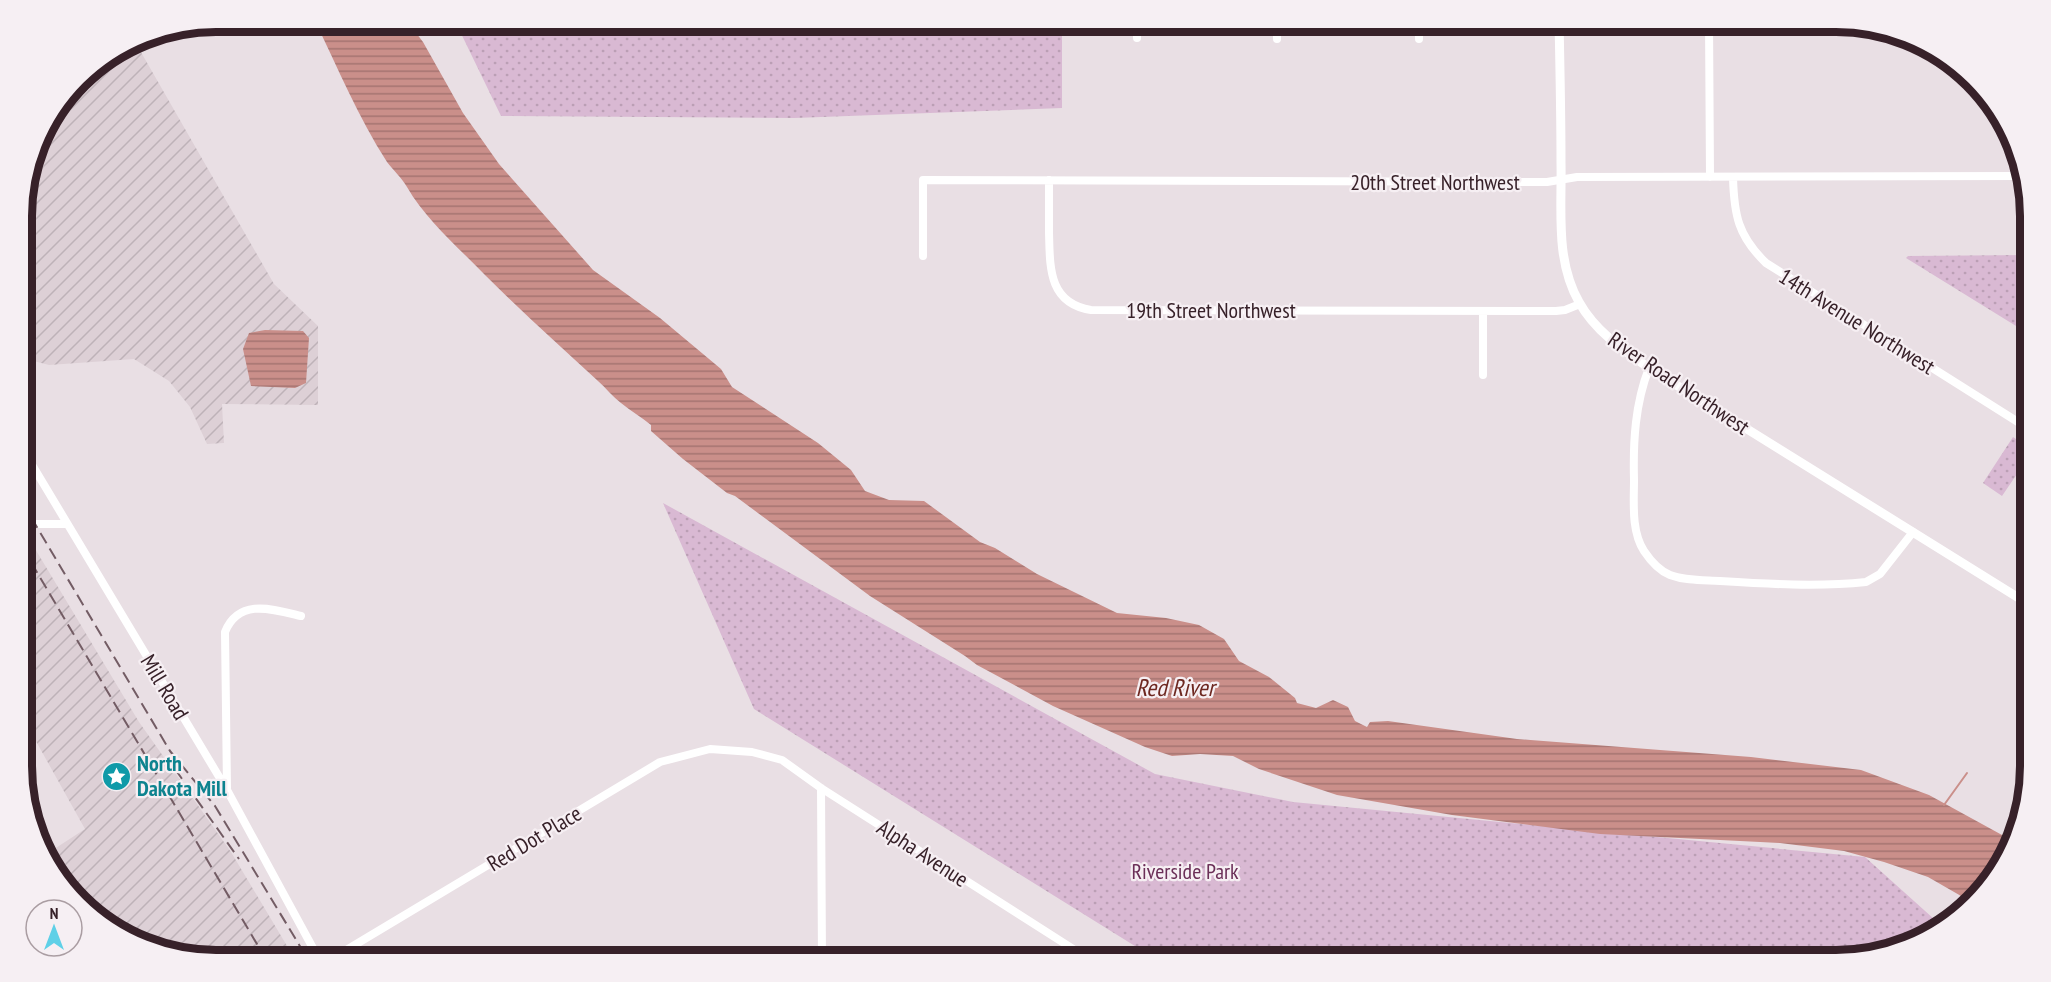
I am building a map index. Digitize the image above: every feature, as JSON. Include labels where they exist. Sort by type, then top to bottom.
[{"type":"street","points":[[1137,32],[1137,38]]},
{"type":"street","points":[[1277,32],[1277,39]]},
{"type":"street","points":[[1419,32],[1419,39]]},
{"type":"street","name":"River Road Northwest","points":[[1559,32],[1563,249],[1568,275],[1580,304],[1612,341],[1649,368],[2020,599]]},
{"type":"street","points":[[1710,177],[1710,32],[1836,32]]},
{"type":"street","name":"20th Street Northwest","points":[[923,256],[923,180],[1546,182],[1576,177],[2015,176]]},
{"type":"street","name":"14th Avenue Northwest","points":[[1733,177],[1736,215],[1742,233],[1766,263],[2020,423]]},
{"type":"street","name":"19th Street Northwest","points":[[1049,180],[1052,278],[1065,299],[1080,308],[1091,310],[1483,311],[1564,310],[1580,304]]},
{"type":"street","points":[[1483,311],[1483,375]]},
{"type":"street","points":[[1649,368],[1641,390],[1635,430],[1635,517],[1639,542],[1660,569],[1668,575],[1753,583],[1866,582],[1880,574],[1913,532]]},
{"type":"street","name":"Mill Road","points":[[32,465],[227,790],[314,950]]},
{"type":"street","points":[[32,524],[67,524]]},
{"type":"street","points":[[227,790],[225,632],[229,621],[237,614],[249,609],[264,609],[301,616]]},
{"type":"street","name":"Red Dot Place","points":[[346,950],[660,762],[710,750],[752,752]]},
{"type":"street","name":"Alpha Avenue","points":[[752,752],[782,760],[821,788],[1075,950]]},
{"type":"street","points":[[821,788],[822,950]]},
{"type":"shaded area","points":[[139,48],[274,284],[318,326],[318,405],[222,404],[224,443],[207,444],[190,407],[169,381],[134,359],[49,365],[32,361],[32,203],[38,168],[50,134],[69,103],[94,77],[113,62]]},
{"type":"shaded area","name":"North Dakota Mill","points":[[32,544],[139,722],[231,852],[289,950],[191,949],[145,937],[113,920],[85,897],[69,879],[52,851],[85,829],[32,734]]},
{"type":"green space","points":[[460,32],[1062,32],[1062,108],[794,118],[501,116]]},
{"type":"green space","points":[[2020,255],[2020,328],[1906,258],[1908,256]]},
{"type":"green space","points":[[2013,437],[2020,442],[2020,476],[2017,474],[2002,496],[1983,483]]},
{"type":"green space","name":"Riverside Park","points":[[663,503],[1155,774],[1293,802],[1865,857],[1936,921],[1895,941],[1848,950],[1141,950],[754,709]]},
{"type":"water","name":"Red River","points":[[320,32],[415,32],[463,113],[499,164],[593,270],[660,318],[721,369],[732,387],[818,443],[851,470],[865,491],[889,500],[924,501],[980,542],[995,548],[1037,574],[1117,613],[1166,618],[1199,625],[1224,639],[1239,661],[1269,677],[1295,698],[1297,703],[1316,708],[1333,700],[1348,707],[1355,721],[1367,727],[1370,722],[1388,721],[1517,739],[1751,757],[1861,770],[1929,795],[2006,837],[2001,848],[1989,869],[1964,898],[1928,877],[1844,851],[1780,843],[1600,834],[1452,815],[1337,795],[1259,769],[1233,756],[1200,754],[1172,756],[1145,747],[1053,706],[977,665],[870,596],[683,459],[651,431],[651,425],[615,398],[443,233],[423,211],[403,180],[387,162],[358,110]]},
{"type":"water","points":[[265,330],[303,331],[309,338],[306,383],[295,388],[251,386],[243,349],[249,333]]},
{"type":"waterway","points":[[1944,805],[1967,773]]},
{"type":"railway","points":[[32,519],[170,751],[215,806],[302,950]]},
{"type":"railway","points":[[32,564],[260,950]]},
{"type":"railway","points":[[175,769],[239,859]]},
{"type":"place","name":"North Dakota Mill","points":[[116,776]]}]
